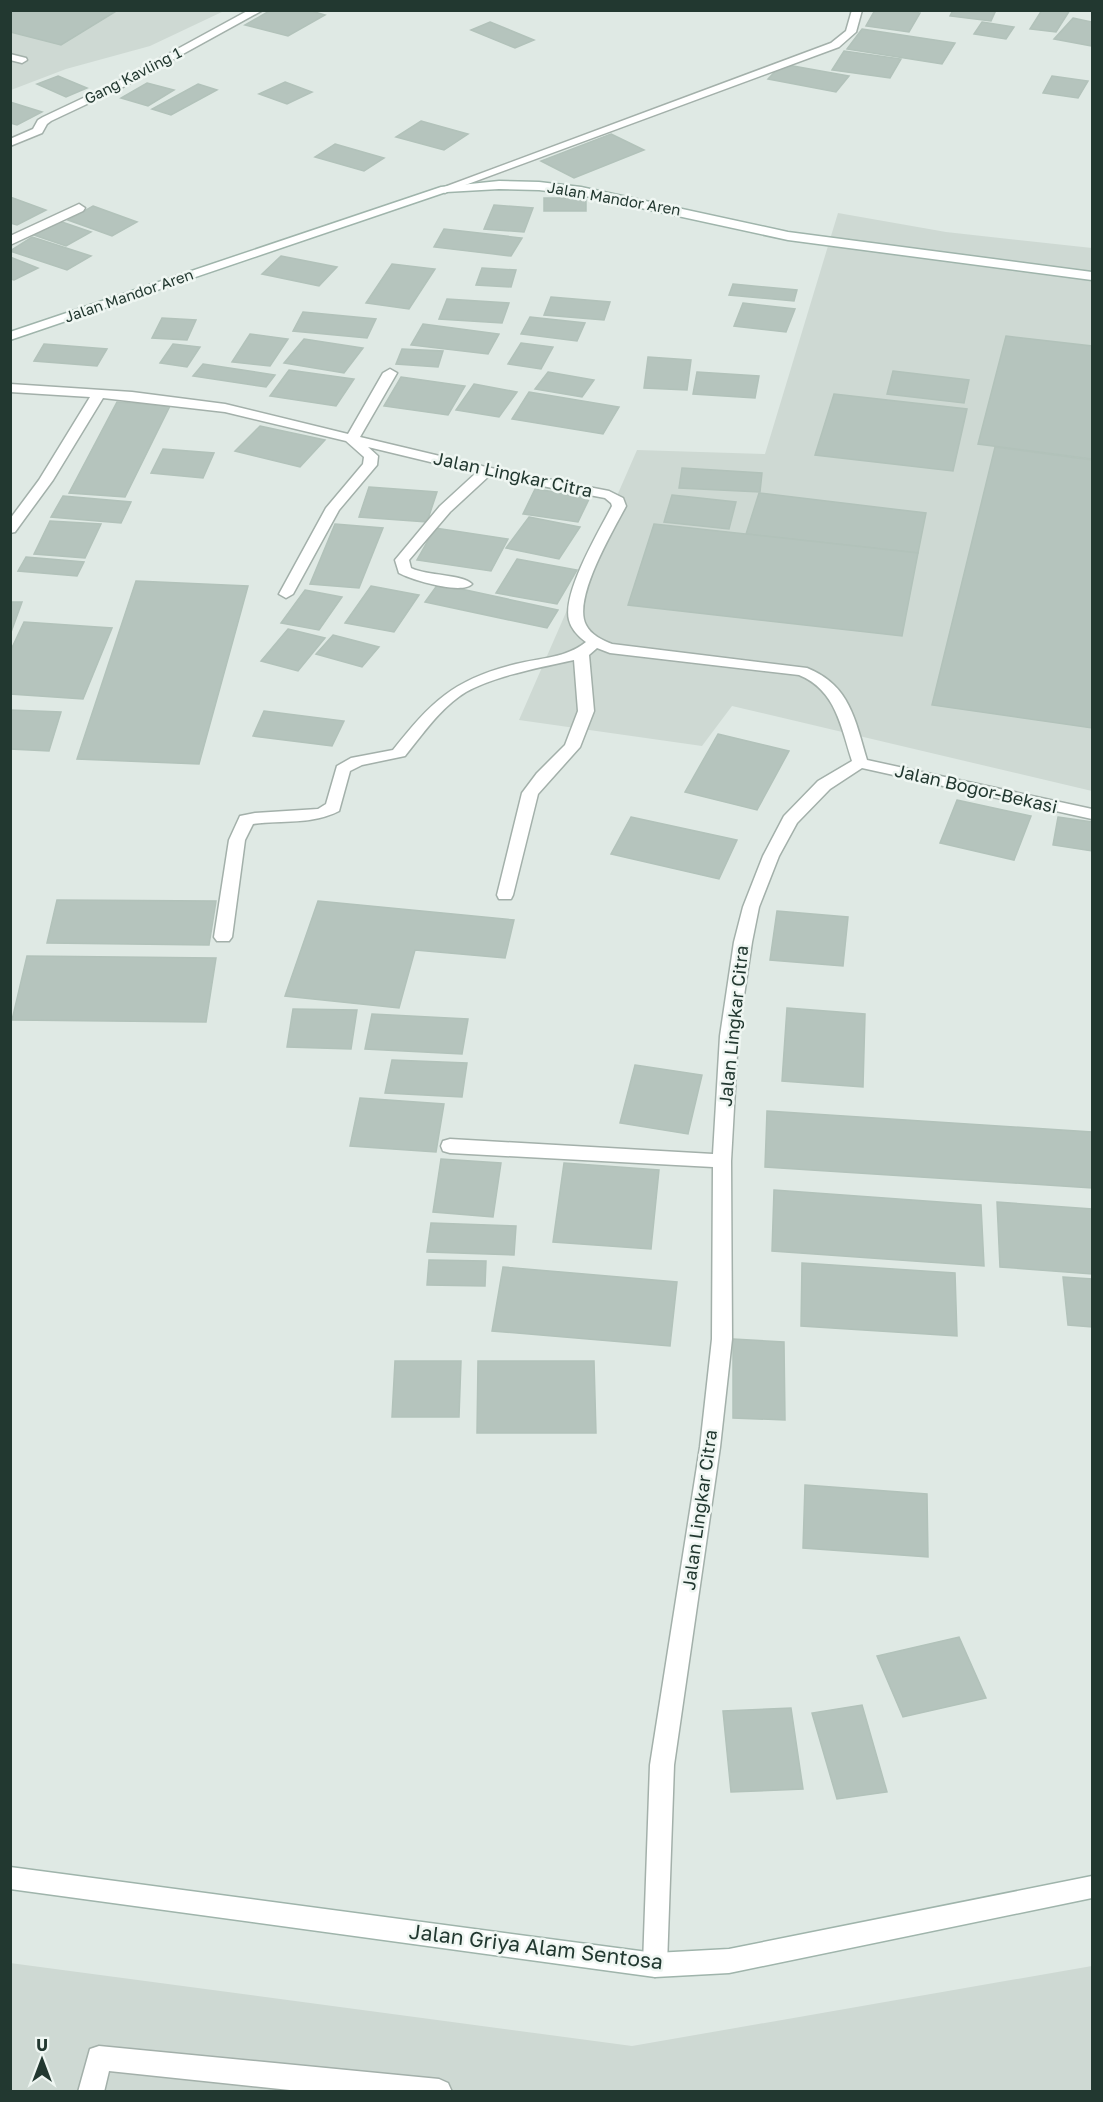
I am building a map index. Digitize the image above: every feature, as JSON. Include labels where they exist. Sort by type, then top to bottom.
[{"type":"street","name":"Gang Kavling 1","points":[[10,143],[38,131],[42,122],[47,119],[128,80],[258,10]]},
{"type":"street","points":[[445,189],[835,45],[851,32],[857,10]]},
{"type":"street","name":"Jalan Mandor Aren","points":[[10,336],[445,189],[509,185],[581,191],[788,236],[1092,276]]},
{"type":"street","points":[[10,241],[79,208]]},
{"type":"street","points":[[286,594],[333,508],[370,465],[371,456],[352,440],[359,424],[381,395],[390,374]]},
{"type":"street","name":"Jalan Lingkar Citra","points":[[10,388],[162,398],[225,408],[486,471],[609,495],[618,501],[619,506],[589,567],[577,599],[575,618],[587,649]]},
{"type":"street","points":[[10,529],[29,506],[59,461],[99,393]]},
{"type":"street","points":[[465,584],[418,577],[405,570],[402,560],[445,509],[486,471]]},
{"type":"street","points":[[223,937],[237,840],[246,820],[322,813],[333,807],[343,769],[360,759],[393,756],[399,753],[430,714],[461,689],[517,668],[587,649],[610,648],[802,670],[826,681],[838,697],[860,763]]},
{"type":"street","points":[[505,895],[530,793],[543,776],[572,747],[586,711],[587,649]]},
{"type":"street","name":"Jalan Lingkar Citra","points":[[655,1965],[662,1765],[710,1447],[722,1340],[722,1161],[729,1036],[743,942],[751,907],[771,856],[790,820],[824,785],[860,763]]},
{"type":"street","name":"Jalan Bogor-Bekasi","points":[[860,763],[1092,814]]},
{"type":"street","points":[[450,1146],[722,1161]]},
{"type":"street","name":"Jalan Griya Alam Sentosa","points":[[10,1878],[655,1965],[729,1961],[1092,1887]]},
{"type":"street","points":[[91,2091],[99,2058],[439,2091]]},
{"type":"shaded area","points":[[11,11],[224,11],[150,46],[66,69],[11,90]]},
{"type":"shaded area","points":[[838,213],[946,232],[1092,248],[1092,791],[732,706],[702,746],[519,720],[637,450],[765,454]]},
{"type":"shaded area","points":[[10,1963],[632,2046],[1092,1966],[1092,2091],[11,2091]]},
{"type":"building","points":[[10,10],[118,10],[61,45],[10,32]]},
{"type":"building","points":[[271,10],[308,10],[325,15],[288,36],[245,25]]},
{"type":"building","points":[[875,10],[903,10],[920,13],[909,32],[866,26]]},
{"type":"building","points":[[953,10],[996,10],[991,21],[950,16]]},
{"type":"building","points":[[1042,10],[1070,10],[1056,32],[1030,29]]},
{"type":"building","points":[[1073,18],[1092,22],[1092,46],[1054,39]]},
{"type":"building","points":[[490,22],[534,40],[515,48],[471,30]]},
{"type":"building","points":[[982,22],[1014,27],[1006,39],[974,34]]},
{"type":"building","points":[[862,29],[955,43],[942,64],[847,49]]},
{"type":"building","points":[[844,51],[901,59],[890,78],[832,70]]},
{"type":"building","points":[[782,64],[849,76],[836,92],[768,79]]},
{"type":"building","points":[[58,76],[87,88],[66,97],[37,84]]},
{"type":"building","points":[[1052,76],[1088,81],[1078,98],[1043,93]]},
{"type":"building","points":[[285,82],[312,92],[287,104],[259,94]]},
{"type":"building","points":[[147,83],[174,90],[148,106],[121,98]]},
{"type":"building","points":[[198,84],[217,90],[171,115],[152,109]]},
{"type":"building","points":[[10,102],[42,112],[17,125],[10,123]]},
{"type":"building","points":[[421,121],[468,134],[444,150],[396,137]]},
{"type":"building","points":[[611,134],[644,150],[574,178],[541,161]]},
{"type":"building","points":[[335,144],[384,158],[364,171],[315,157]]},
{"type":"building","points":[[10,197],[46,210],[17,225],[10,223]]},
{"type":"building","points":[[544,198],[586,198],[586,211],[544,211]]},
{"type":"building","points":[[494,205],[533,208],[524,232],[484,229]]},
{"type":"building","points":[[93,206],[137,222],[112,236],[68,220]]},
{"type":"building","points":[[59,221],[91,232],[66,246],[34,235]]},
{"type":"building","points":[[444,229],[522,238],[511,256],[434,247]]},
{"type":"building","points":[[32,237],[91,256],[67,270],[10,251]]},
{"type":"building","points":[[281,256],[337,267],[319,286],[262,274]]},
{"type":"building","points":[[10,257],[38,268],[14,280],[10,279]]},
{"type":"building","points":[[392,264],[435,269],[409,309],[366,303]]},
{"type":"building","points":[[482,268],[516,270],[511,287],[476,285]]},
{"type":"building","points":[[733,284],[797,290],[794,301],[729,295]]},
{"type":"building","points":[[551,297],[610,302],[604,320],[544,315]]},
{"type":"building","points":[[447,299],[509,303],[502,323],[439,319]]},
{"type":"building","points":[[743,303],[795,309],[786,332],[734,326]]},
{"type":"building","points":[[303,312],[376,319],[367,338],[293,331]]},
{"type":"building","points":[[530,317],[585,323],[577,341],[521,334]]},
{"type":"building","points":[[162,318],[196,320],[187,340],[152,338]]},
{"type":"building","points":[[423,324],[499,334],[488,354],[411,345]]},
{"type":"building","points":[[250,334],[288,339],[270,366],[232,362]]},
{"type":"building","points":[[1006,336],[1092,346],[1092,459],[978,444]]},
{"type":"building","points":[[304,339],[363,348],[344,373],[284,363]]},
{"type":"building","points":[[521,343],[553,347],[541,369],[508,364]]},
{"type":"building","points":[[44,344],[107,349],[97,366],[34,361]]},
{"type":"building","points":[[173,344],[200,347],[187,367],[160,363]]},
{"type":"building","points":[[402,349],[443,351],[438,367],[396,364]]},
{"type":"building","points":[[648,357],[691,360],[687,390],[644,388]]},
{"type":"building","points":[[203,364],[275,375],[266,387],[193,376]]},
{"type":"building","points":[[289,370],[354,379],[336,406],[270,396]]},
{"type":"building","points":[[893,371],[969,380],[964,403],[887,394]]},
{"type":"building","points":[[548,372],[594,380],[582,397],[535,389]]},
{"type":"building","points":[[697,372],[759,376],[755,398],[693,394]]},
{"type":"building","points":[[401,377],[465,386],[448,415],[384,406]]},
{"type":"building","points":[[474,384],[517,392],[499,417],[456,410]]},
{"type":"building","points":[[529,392],[619,407],[603,434],[512,419]]},
{"type":"building","points":[[834,394],[967,409],[953,471],[815,455]]},
{"type":"building","points":[[117,402],[170,406],[125,497],[69,493]]},
{"type":"building","points":[[260,426],[325,440],[300,467],[235,451]]},
{"type":"building","points":[[995,447],[1092,460],[1092,728],[932,705]]},
{"type":"building","points":[[163,449],[214,453],[203,478],[151,473]]},
{"type":"building","points":[[682,468],[762,473],[760,492],[679,488]]},
{"type":"building","points":[[369,487],[437,492],[427,522],[359,517]]},
{"type":"building","points":[[535,489],[590,497],[578,522],[523,514]]},
{"type":"building","points":[[759,493],[926,513],[918,553],[746,534]]},
{"type":"building","points":[[672,495],[736,502],[729,529],[664,522]]},
{"type":"building","points":[[63,496],[131,502],[121,523],[51,517]]},
{"type":"building","points":[[529,517],[580,527],[559,559],[506,548]]},
{"type":"building","points":[[50,521],[101,524],[85,558],[34,554]]},
{"type":"building","points":[[335,524],[383,528],[359,588],[310,584]]},
{"type":"building","points":[[654,524],[918,553],[902,636],[628,605]]},
{"type":"building","points":[[435,528],[508,539],[491,571],[417,560]]},
{"type":"building","points":[[26,557],[84,562],[77,576],[18,571]]},
{"type":"building","points":[[517,559],[577,570],[557,604],[496,593]]},
{"type":"building","points":[[136,581],[248,586],[199,764],[77,759]]},
{"type":"building","points":[[438,584],[558,610],[547,628],[425,602]]},
{"type":"building","points":[[371,586],[419,595],[394,632],[345,623]]},
{"type":"building","points":[[305,590],[342,597],[319,630],[281,623]]},
{"type":"building","points":[[10,602],[22,602],[10,635]]},
{"type":"building","points":[[24,622],[112,628],[83,699],[10,694],[10,652]]},
{"type":"building","points":[[288,629],[325,638],[298,671],[261,661]]},
{"type":"building","points":[[333,635],[379,647],[362,667],[316,654]]},
{"type":"building","points":[[10,710],[61,712],[49,751],[10,749]]},
{"type":"building","points":[[264,711],[344,721],[332,746],[253,736]]},
{"type":"building","points":[[718,734],[789,751],[757,810],[685,792]]},
{"type":"building","points":[[957,800],[1031,816],[1014,860],[940,843]]},
{"type":"building","points":[[631,817],[737,840],[719,879],[611,854]]},
{"type":"building","points":[[1058,817],[1092,822],[1092,851],[1053,845]]},
{"type":"building","points":[[57,900],[216,901],[209,945],[47,943]]},
{"type":"building","points":[[318,901],[514,920],[505,958],[415,950],[399,1008],[285,996]]},
{"type":"building","points":[[777,911],[848,917],[843,966],[770,960]]},
{"type":"building","points":[[27,956],[216,958],[206,1022],[12,1020]]},
{"type":"building","points":[[787,1008],[865,1014],[863,1087],[782,1081]]},
{"type":"building","points":[[293,1009],[357,1010],[351,1049],[287,1047]]},
{"type":"building","points":[[372,1014],[468,1019],[462,1054],[365,1049]]},
{"type":"building","points":[[392,1060],[467,1063],[462,1097],[385,1093]]},
{"type":"building","points":[[635,1065],[702,1075],[688,1134],[620,1123]]},
{"type":"building","points":[[360,1098],[444,1104],[436,1152],[350,1146]]},
{"type":"building","points":[[767,1111],[1092,1132],[1092,1188],[765,1167]]},
{"type":"building","points":[[441,1159],[501,1163],[493,1217],[433,1212]]},
{"type":"building","points":[[564,1163],[659,1170],[651,1249],[553,1242]]},
{"type":"building","points":[[774,1190],[981,1205],[984,1266],[772,1251]]},
{"type":"building","points":[[997,1202],[1092,1209],[1092,1274],[1000,1267]]},
{"type":"building","points":[[431,1223],[516,1226],[514,1255],[427,1252]]},
{"type":"building","points":[[429,1260],[486,1261],[485,1286],[427,1285]]},
{"type":"building","points":[[802,1263],[955,1273],[957,1336],[801,1326]]},
{"type":"building","points":[[503,1267],[677,1282],[670,1346],[492,1331]]},
{"type":"building","points":[[1063,1277],[1092,1279],[1092,1327],[1068,1325]]},
{"type":"building","points":[[733,1339],[784,1342],[785,1420],[733,1418]]},
{"type":"building","points":[[395,1361],[461,1361],[459,1417],[392,1417]]},
{"type":"building","points":[[478,1361],[594,1361],[596,1433],[477,1433]]},
{"type":"building","points":[[805,1485],[927,1494],[928,1557],[803,1548]]},
{"type":"building","points":[[959,1637],[986,1698],[903,1717],[877,1656]]},
{"type":"building","points":[[862,1705],[887,1792],[837,1799],[812,1713]]},
{"type":"building","points":[[791,1708],[803,1789],[731,1792],[723,1711]]}]
